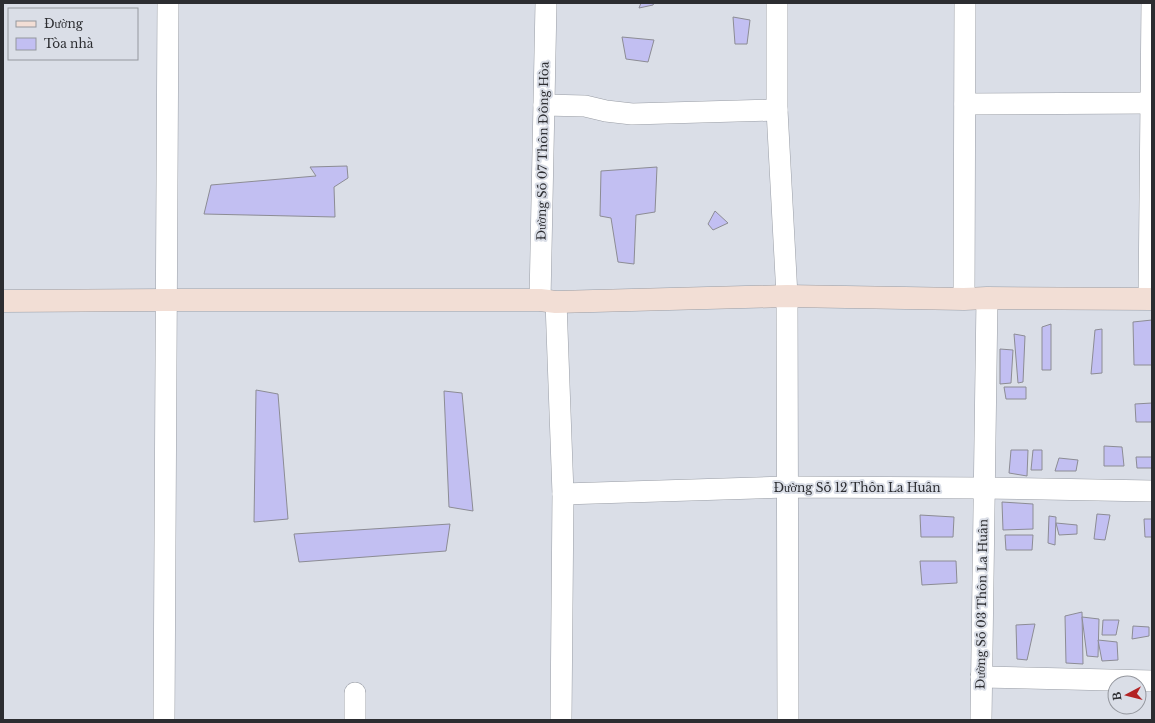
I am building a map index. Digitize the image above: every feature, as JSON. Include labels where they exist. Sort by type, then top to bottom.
[{"type":"street","points":[[164,720],[168,3]]},
{"type":"street","name":"Đường Số 07 Thôn Đông Hòa","points":[[546,3],[544,105],[548,301],[562,494],[561,720]]},
{"type":"street","points":[[777,3],[777,110],[787,296],[788,720]]},
{"type":"street","points":[[964,299],[965,3]]},
{"type":"street","points":[[3,301],[548,301],[787,296],[964,299],[1151,299],[1152,3]]},
{"type":"street","points":[[964,104],[1151,103]]},
{"type":"street","points":[[544,105],[585,106],[606,111],[632,114],[777,110]]},
{"type":"street","name":"Đường Số 03 Thôn La Huân","points":[[981,720],[987,298]]},
{"type":"street","name":"Đường Số 12 Thôn La Huân","points":[[562,494],[787,487],[1152,491]]},
{"type":"street","points":[[981,678],[1152,682]]},
{"type":"street","points":[[355,693],[355,720]]},
{"type":"building","points":[[641,3],[654,3],[653,5],[639,8]]},
{"type":"building","points":[[733,17],[750,20],[747,44],[735,44]]},
{"type":"building","points":[[622,37],[654,40],[648,62],[626,59]]},
{"type":"building","points":[[347,166],[348,178],[334,187],[335,217],[204,214],[211,185],[316,176],[310,167]]},
{"type":"building","points":[[657,167],[655,212],[636,215],[634,264],[618,262],[611,218],[600,216],[601,171]]},
{"type":"building","points":[[715,211],[728,223],[713,230],[708,224]]},
{"type":"building","points":[[1152,320],[1152,365],[1134,365],[1133,322]]},
{"type":"building","points":[[1051,324],[1051,370],[1042,370],[1042,327]]},
{"type":"building","points":[[1102,329],[1102,373],[1091,374],[1095,330]]},
{"type":"building","points":[[1014,334],[1025,336],[1023,382],[1018,383]]},
{"type":"building","points":[[1000,349],[1013,350],[1011,383],[1000,384]]},
{"type":"building","points":[[1004,387],[1026,387],[1026,399],[1006,399]]},
{"type":"building","points":[[256,390],[278,394],[288,519],[254,522]]},
{"type":"building","points":[[444,391],[462,393],[473,511],[449,507]]},
{"type":"building","points":[[1152,403],[1152,422],[1136,422],[1135,404]]},
{"type":"building","points":[[1104,446],[1122,447],[1124,466],[1104,466]]},
{"type":"building","points":[[1011,450],[1028,450],[1027,476],[1009,473]]},
{"type":"building","points":[[1033,450],[1042,450],[1042,470],[1031,470]]},
{"type":"building","points":[[1136,457],[1152,457],[1152,468],[1137,468]]},
{"type":"building","points":[[1059,458],[1078,460],[1076,471],[1055,471]]},
{"type":"building","points":[[1002,502],[1033,504],[1033,529],[1003,530]]},
{"type":"building","points":[[1097,514],[1110,515],[1105,540],[1094,539]]},
{"type":"building","points":[[920,515],[954,517],[953,537],[921,537]]},
{"type":"building","points":[[1049,516],[1056,517],[1055,545],[1048,543]]},
{"type":"building","points":[[1144,519],[1152,519],[1152,537],[1145,537]]},
{"type":"building","points":[[1056,523],[1077,525],[1077,534],[1059,535]]},
{"type":"building","points":[[450,524],[446,551],[299,562],[294,534]]},
{"type":"building","points":[[1005,535],[1033,535],[1032,550],[1006,550]]},
{"type":"building","points":[[920,561],[956,561],[957,583],[922,585]]},
{"type":"building","points":[[1082,612],[1083,664],[1066,663],[1065,616]]},
{"type":"building","points":[[1082,617],[1099,619],[1098,657],[1087,656]]},
{"type":"building","points":[[1103,620],[1119,620],[1116,635],[1102,635]]},
{"type":"building","points":[[1035,624],[1027,660],[1017,659],[1016,625]]},
{"type":"building","points":[[1133,626],[1149,627],[1149,636],[1132,639]]},
{"type":"building","points":[[1098,640],[1117,642],[1118,660],[1102,661]]}]
